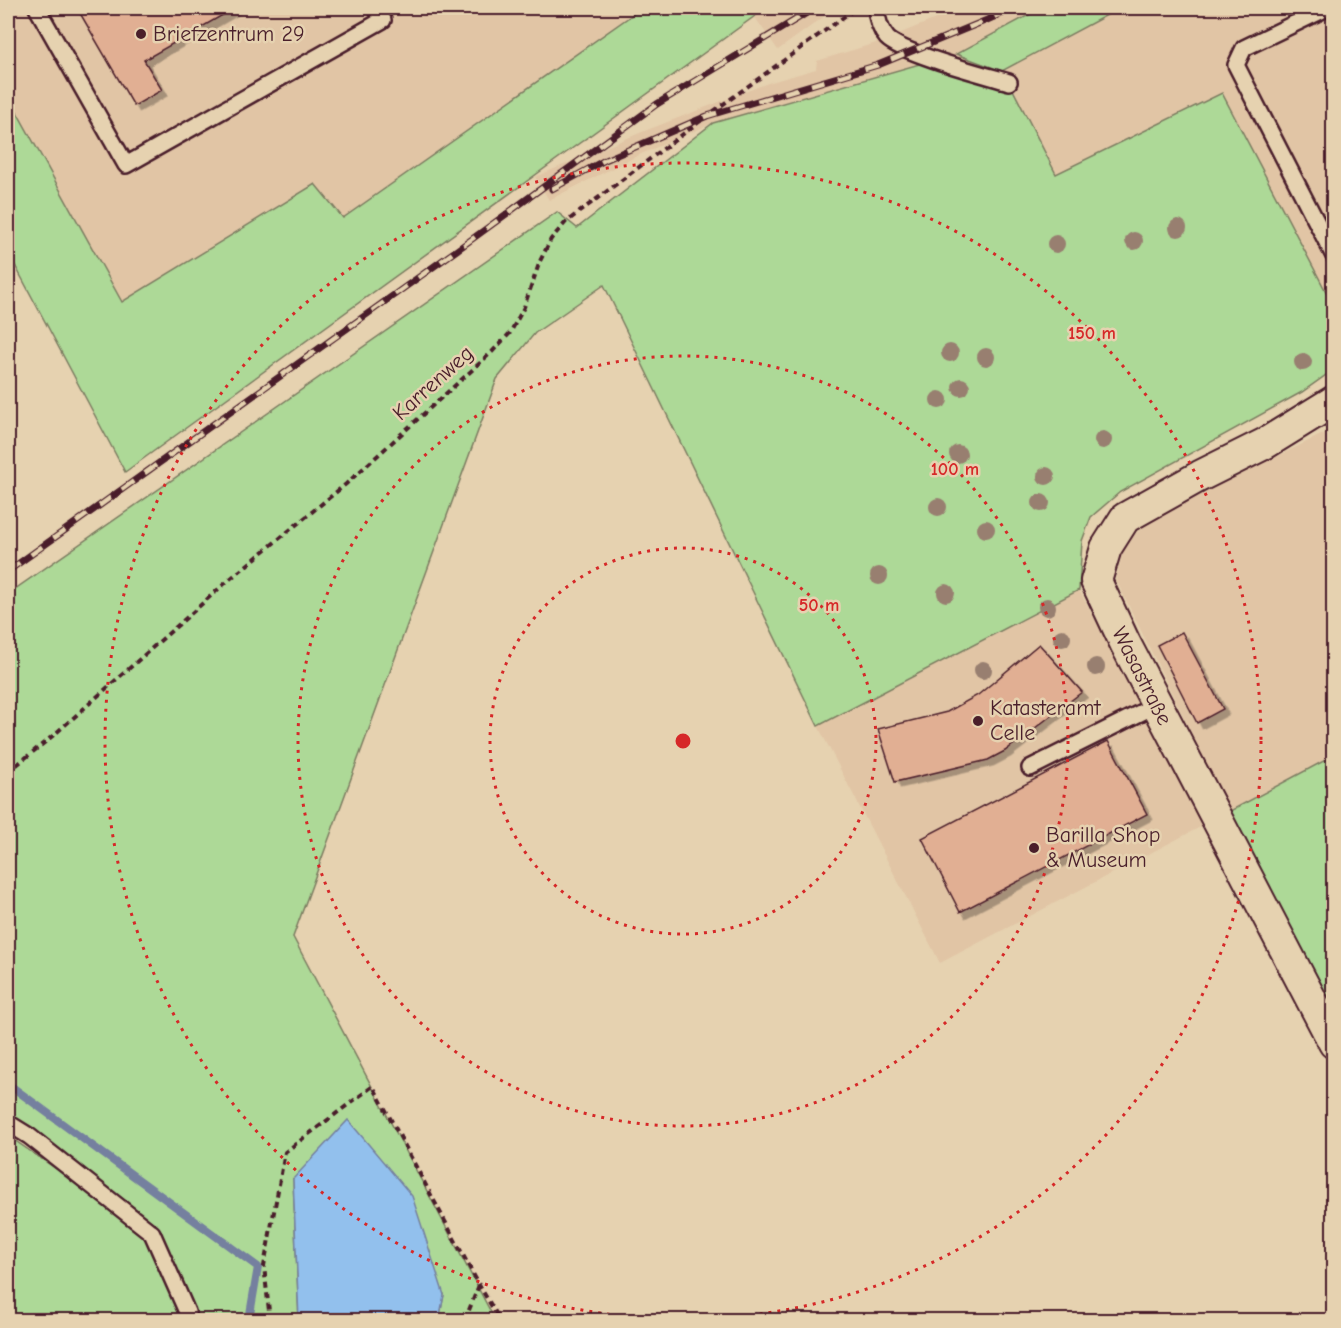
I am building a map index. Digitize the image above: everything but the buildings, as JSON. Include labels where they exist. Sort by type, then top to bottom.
[{"type":"street","name":"Wasastraße","points":[[1334,401],[1266,443],[1200,476],[1125,518],[1106,548],[1096,581],[1156,705],[1334,1043]]},
{"type":"lane","points":[[37,8],[126,165],[383,20],[376,8]]},
{"type":"lane","points":[[876,8],[877,20],[888,38],[912,51],[1009,82]]},
{"type":"lane","points":[[1327,8],[1244,48],[1236,65],[1334,256]]},
{"type":"lane","points":[[1030,768],[1156,705]]},
{"type":"lane","points":[[8,1123],[28,1136],[152,1233],[187,1312],[188,1320]]},
{"type":"path","name":"Karrenweg","points":[[8,772],[55,734],[230,579],[346,484],[492,352],[510,333],[524,307],[540,261],[551,239],[566,222],[856,8]]},
{"type":"path","points":[[270,1320],[264,1266],[285,1152],[373,1086],[500,1320]]},
{"type":"path","points":[[465,1320],[479,1285]]},
{"type":"shaded area","points":[[8,8],[642,8],[343,219],[315,185],[122,302],[8,96]]},
{"type":"shaded area","points":[[766,8],[836,8],[778,50],[754,16]]},
{"type":"shaded area","points":[[963,8],[1333,8],[1333,305],[1222,94],[1055,174],[1009,82],[930,61],[713,123],[641,154],[549,200],[535,177],[768,83],[816,69],[817,61],[876,43]]},
{"type":"shaded area","points":[[1333,429],[1333,756],[1230,811],[1116,580],[1123,550],[1135,534],[1154,517]]},
{"type":"shaded area","points":[[1079,590],[1206,824],[940,963],[818,726]]},
{"type":"green space","points":[[642,8],[766,8],[125,472],[8,252],[8,96],[122,302],[315,184],[343,218]]},
{"type":"green space","points":[[1042,8],[1120,8],[1002,71],[956,54]]},
{"type":"green space","points":[[930,61],[1009,82],[1056,174],[1222,93],[1333,305],[1333,370],[1302,392],[1120,492],[1091,517],[1082,541],[1079,590],[818,726],[604,285],[535,333],[497,379],[293,937],[495,1320],[439,1320],[444,1294],[293,1179],[299,1320],[8,1320],[8,1136],[141,1227],[8,1123],[8,594],[557,212],[577,228],[713,123]]},
{"type":"green space","points":[[1333,756],[1333,1013],[1230,811]]},
{"type":"water","points":[[348,1120],[412,1196],[444,1295],[439,1320],[299,1320],[293,1179]]},
{"type":"waterway","points":[[8,1084],[258,1267],[249,1320]]},
{"type":"railway","points":[[8,571],[657,104],[815,8]]},
{"type":"railway","points":[[552,189],[605,160],[707,116],[878,65],[1014,8]]},
{"type":"place","name":"Briefzentrum 29","points":[[141,34]]},
{"type":"place","name":"Katasteramt Celle","points":[[978,721]]},
{"type":"place","name":"Barilla Shop & Museum","points":[[1034,848]]}]
